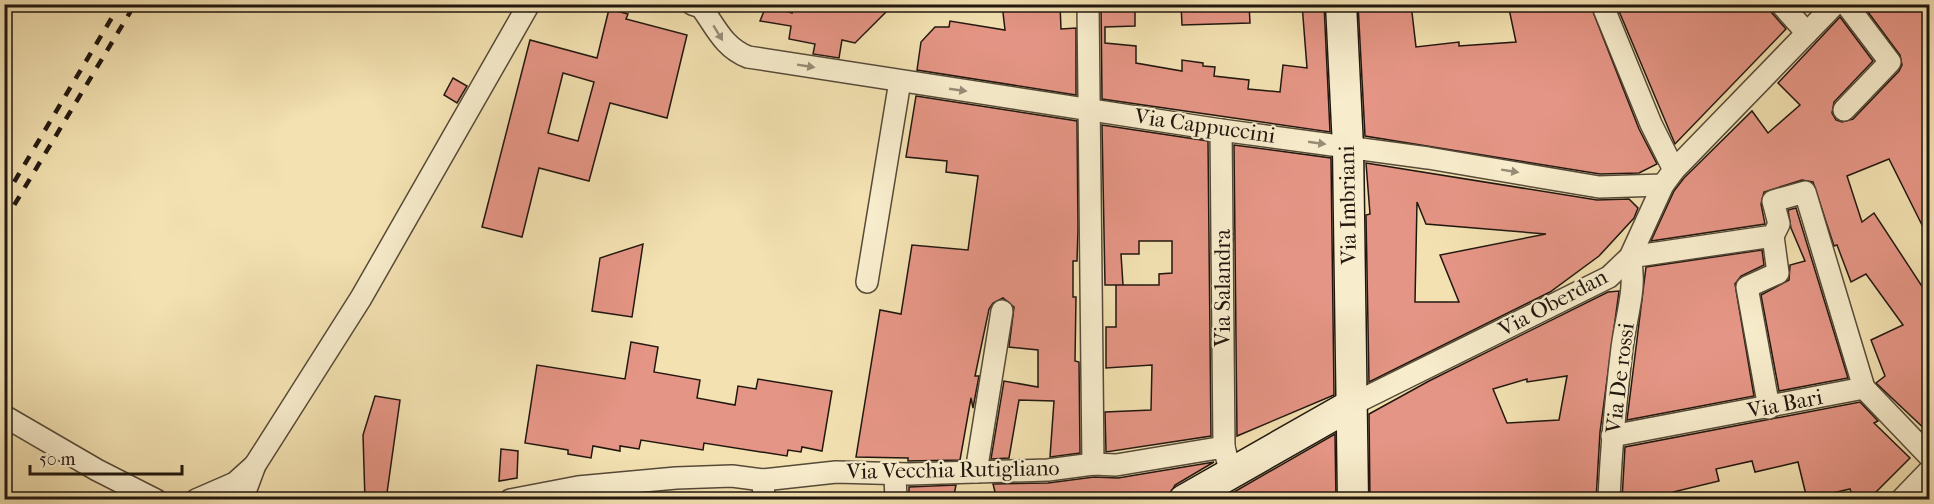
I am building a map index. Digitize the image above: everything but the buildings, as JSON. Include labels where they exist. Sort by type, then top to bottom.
[{"type":"street","points":[[242,500],[255,465],[362,298],[529,4]]},
{"type":"street","name":"Via Cappuccini","points":[[693,4],[701,7],[723,41],[735,52],[748,57],[1599,186],[1668,177]]},
{"type":"street","points":[[1088,4],[1093,464]]},
{"type":"street","name":"Via Imbriani","points":[[1341,4],[1348,147],[1353,500]]},
{"type":"street","points":[[1602,4],[1651,124],[1668,177]]},
{"type":"street","points":[[1781,4],[1807,33]]},
{"type":"street","name":"Via Oberdan","points":[[1184,500],[1227,460],[1351,405],[1609,277],[1630,257],[1668,177],[1835,4]]},
{"type":"street","points":[[1844,110],[1890,62],[1846,4]]},
{"type":"street","points":[[867,282],[900,81]]},
{"type":"street","name":"Via Salandra","points":[[1221,130],[1227,460]]},
{"type":"street","points":[[1768,408],[1747,287],[1778,273],[1773,236],[1779,224],[1773,201],[1805,192],[1864,388],[1929,457]]},
{"type":"street","points":[[1630,257],[1773,236]]},
{"type":"street","name":"Via De rossi","points":[[1609,500],[1612,436],[1622,344],[1634,285],[1630,257]]},
{"type":"street","points":[[976,472],[1002,311]]},
{"type":"street","name":"Via Bari","points":[[1612,436],[1864,388]]},
{"type":"street","points":[[4,416],[96,470],[158,498]]},
{"type":"street","name":"Via Vecchia Rutigliano","points":[[510,500],[578,487],[676,478],[732,476],[763,490],[836,472],[895,475],[1048,470],[1093,464],[1227,460]]},
{"type":"street","points":[[196,500],[212,495],[235,483],[255,465]]},
{"type":"street","points":[[96,470],[126,500]]},
{"type":"street","points":[[1901,500],[1929,470]]},
{"type":"street","points":[[895,475],[896,500]]},
{"type":"railway","points":[[4,199],[120,4]]},
{"type":"railway","points":[[4,222],[135,4]]}]
